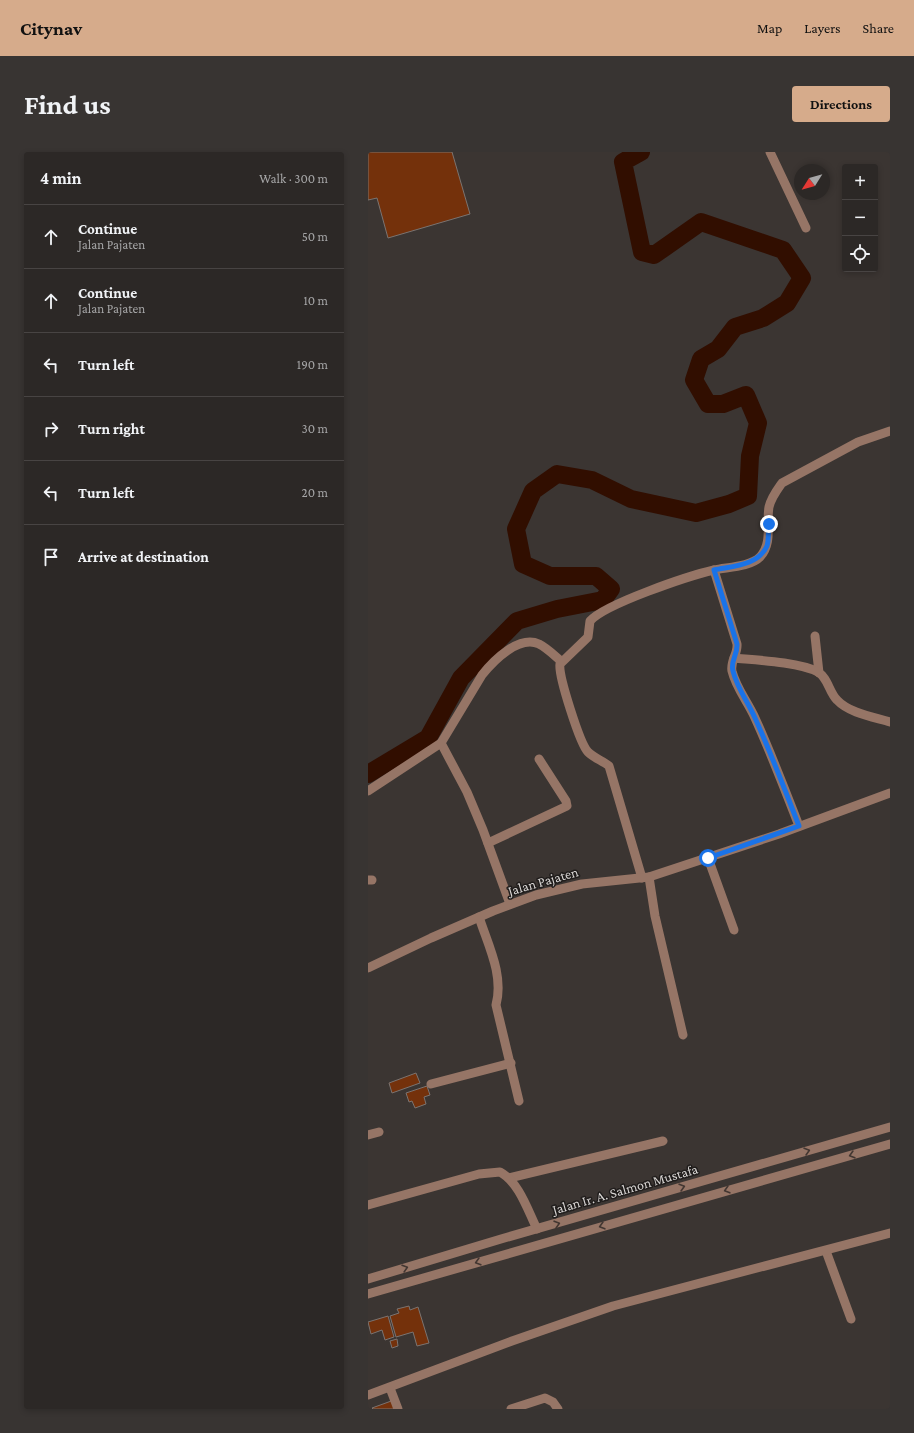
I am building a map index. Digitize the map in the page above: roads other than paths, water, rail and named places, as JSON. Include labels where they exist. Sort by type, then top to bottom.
[{"type":"street","points":[[770,152],[806,228]]},
{"type":"street","points":[[683,1035],[645,878],[609,766],[589,753],[582,743],[559,666],[562,661],[588,637],[590,621],[605,610],[687,578],[750,562],[760,557],[767,545],[769,507],[782,483],[858,442],[890,431]]},
{"type":"street","points":[[714,570],[737,644],[738,651],[734,658],[732,669],[742,695],[754,716],[799,826]]},
{"type":"street","points":[[815,636],[819,673]]},
{"type":"street","points":[[368,791],[441,743],[488,667],[515,646],[525,642],[540,644],[562,661]]},
{"type":"street","points":[[734,658],[807,668],[819,673],[827,682],[835,699],[842,704],[864,714],[890,722]]},
{"type":"street","points":[[441,743],[467,792],[488,843],[510,904]]},
{"type":"street","points":[[488,843],[567,806],[566,801],[539,759]]},
{"type":"street","name":"Jalan Pajaten","points":[[368,968],[510,904],[556,889],[582,884],[645,878],[783,832],[890,792]]},
{"type":"street","points":[[708,858],[734,930]]},
{"type":"street","points":[[480,917],[499,980],[500,992],[496,1005],[519,1101]]},
{"type":"street","points":[[431,1084],[511,1063]]},
{"type":"street","name":"Jalan Ir. A. Salmon Mustafa","points":[[372,1278],[890,1127]]},
{"type":"street","points":[[368,1135],[379,1132]]},
{"type":"street","points":[[509,1178],[663,1141]]},
{"type":"street","name":"Jalan Ir. A. Salmon Mustafa","points":[[368,1294],[890,1144]]},
{"type":"street","points":[[368,1205],[479,1174],[500,1172],[509,1178],[524,1201],[537,1229]]},
{"type":"street","points":[[368,1395],[512,1341],[613,1306],[826,1251],[890,1232]]},
{"type":"street","points":[[826,1251],[851,1319]]},
{"type":"street","points":[[372,1278],[381,1290]]},
{"type":"street","points":[[390,1388],[398,1409]]},
{"type":"street","points":[[511,1409],[545,1398],[553,1402],[558,1409]]},
{"type":"waterway","points":[[368,774],[428,738],[461,678],[517,621],[557,609],[603,600],[611,589],[596,576],[550,576],[523,564],[516,529],[533,491],[557,474],[592,480],[631,499],[696,513],[729,504],[748,496],[750,456],[758,423],[746,395],[723,404],[708,404],[694,380],[701,359],[718,349],[735,327],[763,318],[787,303],[802,278],[783,250],[701,222],[654,255],[642,252],[623,162],[641,152]]}]
